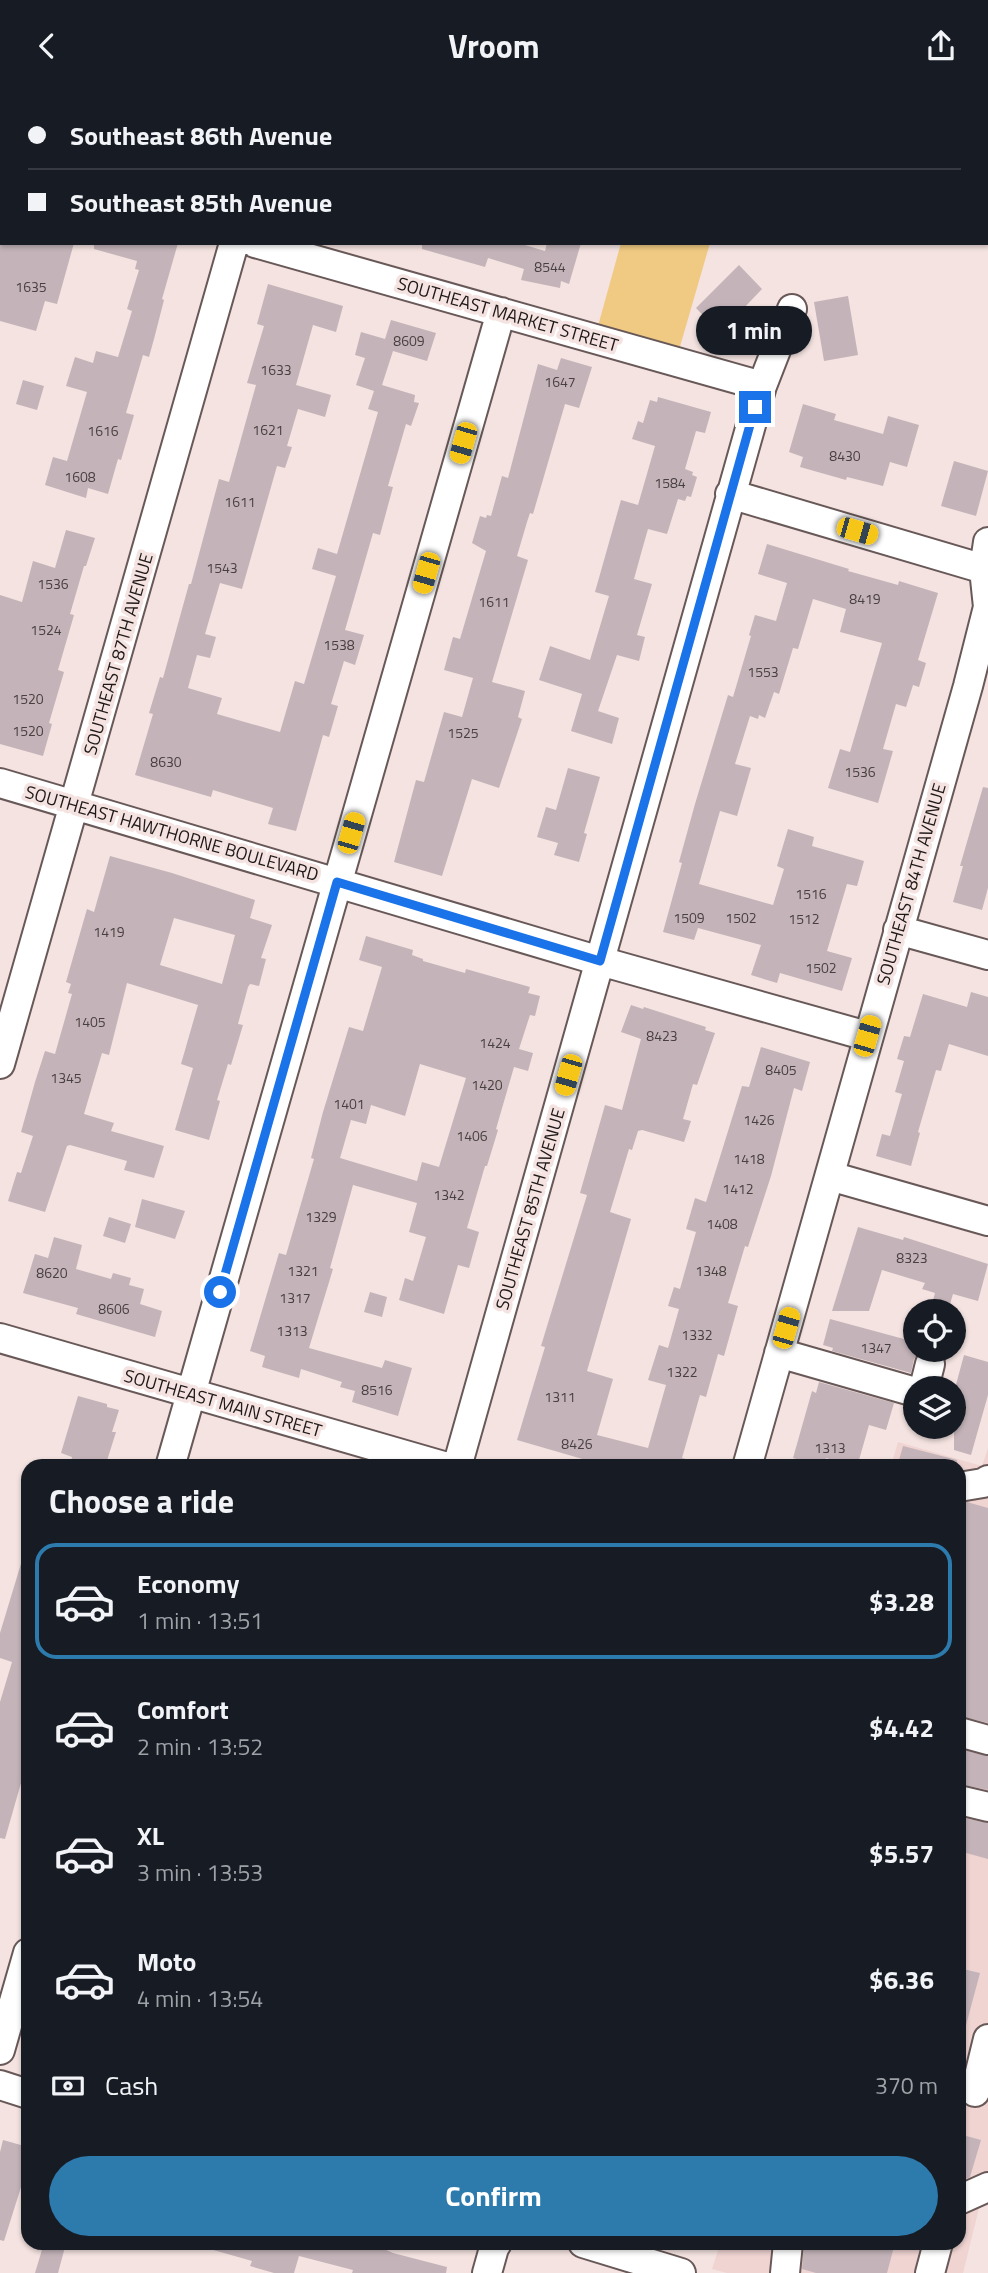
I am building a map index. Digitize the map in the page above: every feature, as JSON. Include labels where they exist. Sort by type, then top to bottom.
[{"type":"street","name":"SOUTHEAST 87TH AVENUE","points":[[0,1064],[233,245]]},
{"type":"street","name":"SOUTHEAST MARKET STREET","points":[[262,245],[762,386]]},
{"type":"street","name":"SOUTHEAST 85TH AVENUE","points":[[459,1459],[730,494],[762,386],[792,309]]},
{"type":"street","points":[[172,1459],[501,312]]},
{"type":"street","points":[[730,494],[986,555]]},
{"type":"street","name":"SOUTHEAST 84TH AVENUE","points":[[749,1459],[898,930],[978,689],[988,607],[986,555]]},
{"type":"street","name":"SOUTHEAST HAWTHORNE BOULEVARD","points":[[0,783],[600,961],[867,1036]]},
{"type":"street","points":[[898,930],[988,955]]},
{"type":"street","points":[[830,1176],[988,1221]]},
{"type":"street","name":"SOUTHEAST MAIN STREET","points":[[0,1338],[419,1459]]},
{"type":"street","points":[[779,1353],[903,1389]]},
{"type":"street","points":[[966,1485],[988,1480]]},
{"type":"street","points":[[966,1734],[988,1740]]},
{"type":"street","points":[[966,1802],[988,1807]]},
{"type":"street","points":[[0,2050],[21,1977]]},
{"type":"street","points":[[974,2091],[988,2039]]},
{"type":"street","points":[[0,2085],[21,2092]]},
{"type":"street","points":[[966,2197],[988,2187]]},
{"type":"street","points":[[487,2273],[493,2250]]},
{"type":"street","points":[[606,2250],[681,2273]]},
{"type":"street","points":[[785,2273],[787,2250]]},
{"type":"street","points":[[930,2273],[936,2250]]},
{"type":"shaded area","points":[[620,245],[709,245],[679,350],[598,326]]},
{"type":"shaded area","points":[[898,1442],[958,1459],[893,1459]]},
{"type":"shaded area","points":[[988,1448],[988,2172],[963,2273],[727,2273],[712,2269],[718,2250],[966,2250],[966,1461],[982,1466]]},
{"type":"building","points":[[0,245],[73,245],[57,304],[45,301],[36,331],[0,321]]},
{"type":"building","points":[[94,245],[177,245],[149,357],[143,355],[126,413],[134,415],[121,460],[118,459],[108,494],[88,488],[86,498],[45,485],[53,457],[67,461],[87,392],[66,386],[75,357],[93,363],[96,351],[118,357],[132,311],[127,309],[139,270],[135,269],[137,261],[94,249]]},
{"type":"building","points":[[422,245],[525,245],[545,251],[546,245],[580,245],[569,284],[561,281],[560,288],[521,280],[524,269],[488,258],[485,267],[422,249]]},
{"type":"building","points":[[739,265],[762,289],[720,333],[696,308]]},
{"type":"building","points":[[268,284],[343,306],[336,332],[313,325],[296,385],[331,395],[325,417],[298,409],[287,446],[292,447],[285,468],[277,466],[242,589],[220,583],[205,634],[216,637],[210,658],[197,655],[188,688],[222,698],[217,714],[280,732],[295,681],[304,684],[336,576],[312,569],[318,548],[337,554],[378,412],[368,409],[374,391],[356,385],[365,358],[355,355],[361,332],[385,339],[391,320],[436,333],[427,361],[393,351],[382,385],[415,395],[414,402],[419,403],[411,426],[406,424],[388,486],[393,487],[380,535],[373,533],[345,630],[364,635],[355,665],[344,661],[331,704],[338,706],[329,737],[323,735],[296,831],[268,824],[273,808],[213,790],[211,797],[135,775],[153,714],[149,713],[160,677],[163,678],[219,479],[229,482],[256,385],[247,383],[264,326],[257,324]]},
{"type":"building","points":[[848,296],[858,355],[824,361],[814,302]]},
{"type":"building","points":[[561,358],[592,367],[579,408],[565,404],[533,514],[530,513],[527,522],[517,556],[528,560],[492,682],[525,691],[518,717],[522,719],[499,788],[472,779],[442,876],[394,862],[416,780],[424,782],[444,712],[462,717],[473,678],[444,670],[453,637],[460,639],[486,551],[472,543],[480,516],[491,516],[502,476],[508,478],[538,364],[557,370]]},
{"type":"building","points":[[23,380],[44,386],[37,410],[16,404]]},
{"type":"building","points":[[658,397],[711,412],[705,433],[696,431],[685,469],[697,477],[691,497],[687,496],[685,501],[678,499],[667,534],[648,529],[634,579],[652,584],[637,635],[645,637],[639,661],[617,655],[598,711],[619,718],[612,744],[571,731],[582,694],[539,680],[550,646],[590,660],[609,596],[595,592],[621,500],[638,505],[655,446],[632,439],[638,421],[643,423],[650,400],[657,402]]},
{"type":"building","points":[[803,404],[836,414],[834,420],[883,434],[888,416],[919,425],[907,467],[890,462],[883,486],[847,477],[846,480],[800,467],[803,457],[789,452]]},
{"type":"building","points":[[954,461],[988,471],[976,516],[941,506]]},
{"type":"building","points":[[66,530],[95,538],[70,614],[74,615],[58,670],[64,672],[49,723],[52,724],[43,756],[0,744],[0,595],[22,602],[33,561],[55,568]]},
{"type":"building","points":[[767,544],[849,569],[848,571],[898,585],[899,581],[938,593],[918,660],[926,663],[919,687],[913,685],[906,707],[896,704],[883,749],[893,751],[878,803],[828,788],[840,749],[850,752],[882,643],[840,632],[846,609],[813,599],[798,649],[793,648],[779,694],[774,692],[765,718],[759,715],[758,719],[750,716],[735,764],[751,768],[737,816],[720,811],[699,884],[773,905],[784,869],[777,866],[788,829],[814,837],[812,846],[864,861],[857,886],[847,884],[827,951],[852,958],[842,991],[780,973],[777,983],[751,975],[761,945],[698,928],[694,940],[663,932],[695,804],[728,695],[733,697],[755,615],[776,621],[787,583],[758,574]]},
{"type":"building","points":[[568,768],[600,777],[584,833],[587,834],[579,862],[554,855],[558,843],[537,837],[546,807],[556,810]]},
{"type":"building","points":[[983,787],[988,788],[988,888],[982,910],[953,902],[963,866],[960,866]]},
{"type":"building","points":[[110,856],[255,900],[250,918],[272,925],[261,958],[266,959],[259,986],[250,984],[248,987],[238,1024],[243,1025],[217,1100],[220,1101],[209,1140],[175,1130],[193,1068],[181,1064],[198,1005],[127,983],[109,1055],[102,1053],[84,1114],[114,1123],[111,1131],[164,1146],[154,1178],[124,1170],[127,1161],[70,1145],[67,1146],[45,1212],[8,1201],[33,1136],[21,1132],[35,1082],[45,1051],[55,1054],[72,994],[68,993],[71,984],[66,982],[87,909],[94,912]],"holes":[[[174,918],[235,935],[222,984],[160,965]]]},
{"type":"building","points":[[366,936],[413,950],[412,955],[423,961],[465,973],[466,969],[530,987],[528,993],[540,996],[535,1016],[530,1015],[519,1049],[533,1053],[528,1071],[514,1067],[496,1129],[498,1130],[467,1228],[479,1232],[469,1268],[458,1265],[444,1314],[399,1300],[405,1278],[413,1281],[426,1237],[409,1232],[417,1203],[353,1185],[330,1268],[333,1269],[309,1348],[382,1368],[385,1360],[412,1368],[398,1416],[352,1402],[355,1391],[340,1387],[342,1382],[301,1369],[299,1378],[262,1367],[265,1356],[250,1351],[279,1253],[286,1255],[314,1159],[311,1158],[323,1112],[349,1027],[363,1031],[382,967],[359,960]],"holes":[[[420,1064],[466,1078],[439,1167],[422,1162],[417,1181],[340,1158],[351,1120],[366,1124],[371,1105],[405,1116]]]},
{"type":"building","points":[[971,992],[988,997],[988,1056],[949,1044],[941,1071],[936,1070],[911,1166],[876,1156],[882,1134],[890,1136],[902,1094],[895,1092],[904,1061],[897,1059],[904,1036],[910,1037],[923,994],[967,1007]]},
{"type":"building","points":[[631,1005],[706,1027],[705,1030],[715,1033],[697,1085],[693,1084],[683,1119],[691,1121],[684,1142],[638,1131],[632,1150],[629,1149],[610,1212],[631,1219],[587,1371],[613,1379],[597,1435],[648,1448],[666,1385],[648,1380],[659,1345],[668,1348],[679,1309],[668,1306],[674,1287],[680,1289],[696,1232],[686,1229],[695,1198],[706,1202],[742,1086],[749,1087],[761,1047],[810,1062],[802,1091],[794,1088],[771,1176],[748,1247],[745,1246],[728,1303],[738,1306],[724,1356],[718,1354],[706,1397],[700,1395],[682,1458],[686,1459],[582,1459],[517,1440],[545,1347],[541,1346],[587,1195],[580,1193],[605,1105],[622,1110],[641,1039],[621,1032]]},
{"type":"building","points":[[142,1199],[185,1211],[175,1239],[135,1227]]},
{"type":"building","points":[[109,1217],[131,1224],[125,1243],[103,1236]]},
{"type":"building","points":[[858,1227],[903,1240],[904,1237],[988,1264],[978,1301],[953,1294],[952,1299],[933,1299],[935,1293],[922,1289],[925,1283],[882,1270],[869,1311],[832,1311]]},
{"type":"building","points":[[54,1237],[82,1245],[76,1269],[111,1279],[113,1273],[131,1278],[129,1285],[144,1289],[140,1304],[162,1311],[155,1337],[76,1314],[78,1308],[23,1293],[35,1254],[48,1258]]},
{"type":"building","points":[[370,1292],[387,1297],[382,1317],[364,1312]]},
{"type":"building","points":[[830,1319],[903,1339],[903,1362],[913,1362],[911,1373],[832,1351],[833,1348],[823,1345]]},
{"type":"building","points":[[966,1356],[988,1362],[988,1395],[971,1455],[954,1450],[954,1439],[966,1439],[966,1376],[958,1376],[962,1362],[966,1362]]},
{"type":"building","points":[[819,1382],[894,1403],[886,1430],[869,1425],[859,1459],[793,1458],[812,1391],[816,1393]]},
{"type":"building","points":[[78,1396],[119,1410],[108,1459],[72,1459],[61,1453]]},
{"type":"building","points":[[903,1446],[953,1459],[899,1459]]},
{"type":"building","points":[[966,1502],[988,1508],[988,1723],[966,1718]]},
{"type":"building","points":[[21,1564],[21,1783],[5,1839],[0,1838],[0,1702],[12,1662],[0,1658],[0,1633]]},
{"type":"building","points":[[966,1751],[988,1756],[988,1790],[966,1785]]},
{"type":"building","points":[[966,1818],[988,1823],[988,1859],[966,1853]]},
{"type":"building","points":[[966,1970],[980,1973],[966,2025]]},
{"type":"building","points":[[966,2136],[981,2140],[970,2177],[966,2179]]},
{"type":"building","points":[[3,2140],[21,2145],[21,2187],[4,2241],[0,2240],[0,2152]]},
{"type":"building","points":[[42,2250],[64,2250],[58,2273],[35,2273]]},
{"type":"building","points":[[214,2250],[386,2250],[447,2267],[446,2273],[352,2273],[353,2270],[299,2256],[294,2273],[274,2273],[250,2266],[252,2261]]},
{"type":"building","points":[[803,2250],[893,2250],[887,2273],[816,2273],[802,2269]]},
{"type":"route","points":[[220,1292],[337,882],[600,961],[755,407]]}]
